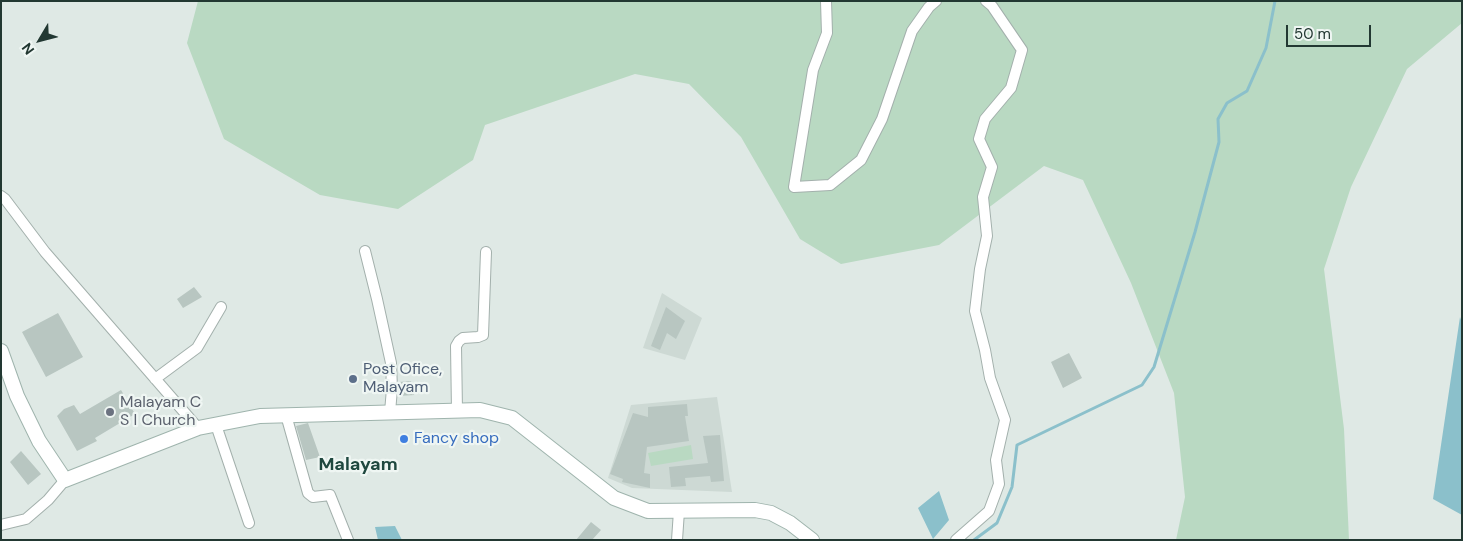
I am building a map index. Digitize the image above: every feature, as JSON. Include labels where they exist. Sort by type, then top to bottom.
[{"type":"main road","points":[[1,351],[17,396],[39,441],[65,480],[198,428],[260,416],[480,410],[512,418],[614,498],[648,511],[755,510],[772,513],[812,540]]},
{"type":"street","points":[[826,1],[827,33],[814,70],[794,186],[830,184],[860,160],[882,119],[912,31],[929,7],[936,1]]},
{"type":"street","points":[[956,540],[989,510],[999,484],[996,460],[1005,420],[990,378],[975,311],[980,269],[987,236],[984,197],[992,167],[979,139],[985,119],[1011,88],[1022,50],[992,6],[986,1]]},
{"type":"street","points":[[1,196],[45,252],[198,428]]},
{"type":"street","points":[[365,251],[391,363],[392,389],[390,412]]},
{"type":"street","points":[[457,411],[456,346],[463,338],[478,338],[483,335],[486,252]]},
{"type":"street","points":[[155,379],[197,348],[221,307]]},
{"type":"street","points":[[286,415],[308,493],[313,497],[330,495],[348,540]]},
{"type":"street","points":[[216,425],[249,523]]},
{"type":"street","points":[[1,525],[26,519],[48,500],[65,480]]},
{"type":"street","points":[[677,540],[679,511]]},
{"type":"shaded area","points":[[662,293],[702,318],[685,360],[643,348]]},
{"type":"shaded area","points":[[717,397],[732,492],[632,488],[608,478],[631,405]]},
{"type":"green space","points":[[198,1],[1462,1],[1462,23],[1407,69],[1351,187],[1324,269],[1344,429],[1349,540],[1176,540],[1185,497],[1174,393],[1131,283],[1083,180],[1044,166],[939,245],[841,264],[800,239],[741,137],[689,84],[635,74],[485,125],[473,160],[398,209],[320,195],[224,139],[187,43]]},
{"type":"green space","points":[[691,445],[693,459],[651,466],[648,453]]},
{"type":"water","points":[[1460,317],[1462,323],[1462,515],[1433,499]]},
{"type":"water","points":[[939,491],[949,520],[933,539],[918,508]]},
{"type":"water","points":[[395,526],[402,540],[378,540],[375,527]]},
{"type":"building","points":[[194,287],[202,297],[183,308],[177,299]]},
{"type":"building","points":[[666,307],[685,321],[676,339],[667,333],[660,350],[651,346]]},
{"type":"building","points":[[58,313],[83,357],[46,377],[22,332]]},
{"type":"building","points":[[1069,353],[1082,378],[1063,388],[1051,362]]},
{"type":"building","points":[[411,381],[414,395],[398,396],[399,382]]},
{"type":"building","points":[[121,390],[135,414],[95,438],[97,441],[77,451],[57,416],[64,409],[74,405],[80,414]]},
{"type":"building","points":[[687,404],[688,416],[685,416],[689,441],[647,447],[644,473],[650,474],[650,488],[622,482],[623,479],[610,474],[633,413],[648,417],[648,407]]},
{"type":"building","points":[[308,423],[320,457],[306,460],[296,426]]},
{"type":"building","points":[[720,435],[724,481],[711,482],[710,476],[685,478],[686,486],[671,487],[669,467],[708,463],[703,436]]},
{"type":"building","points":[[21,451],[41,474],[28,485],[10,462]]},
{"type":"building","points":[[591,522],[601,530],[592,540],[576,540]]},
{"type":"waterway","points":[[974,540],[997,523],[1012,487],[1017,445],[1142,385],[1154,367],[1195,232],[1219,142],[1218,119],[1227,103],[1247,91],[1266,48],[1275,1]]},
{"type":"place","name":"Post Ofice, Malayam","points":[[353,379]]},
{"type":"place","name":"Malayam C S I Church","points":[[110,412]]},
{"type":"place","name":"Fancy shop","points":[[404,439]]},
{"type":"district","name":"Malayam","points":[[358,465]]}]
